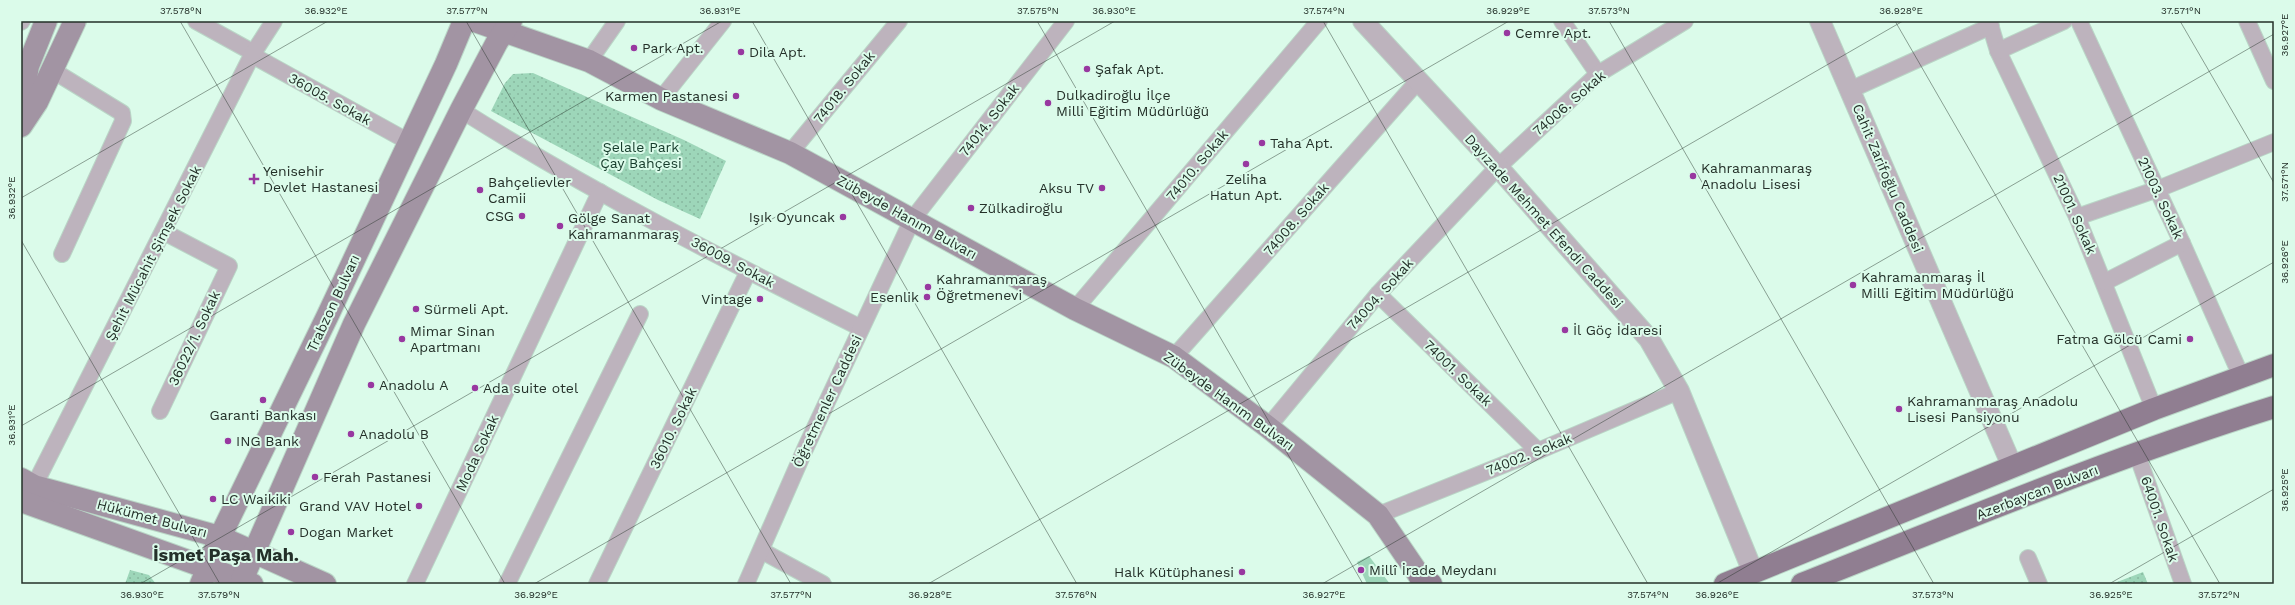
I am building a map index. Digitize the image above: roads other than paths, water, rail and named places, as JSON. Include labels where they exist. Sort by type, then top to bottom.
[{"type":"main road","points":[[21,107],[28,66],[46,21]]},
{"type":"main road","points":[[21,126],[37,102],[74,21]]},
{"type":"main road","name":"Trabzon Bulvarı","points":[[204,576],[220,537],[330,310],[464,21]]},
{"type":"main road","name":"Zübeyde Hanım Bulvarı","points":[[475,21],[508,26],[589,61],[661,99],[790,153],[1075,309],[1174,357],[1268,427],[1378,515],[1426,582]]},
{"type":"main road","name":"Trabzon Bulvarı","points":[[247,582],[256,551],[354,324],[461,110],[497,42],[508,26]]},
{"type":"main road","points":[[1725,584],[2154,409],[2274,365]]},
{"type":"main road","name":"Azerbaycan Bulvarı","points":[[1802,584],[2138,454],[2208,428],[2274,408]]},
{"type":"main road","points":[[25,489],[204,576],[247,582]]},
{"type":"main road","name":"Hükümet Bulvarı","points":[[25,489],[220,537],[256,551],[325,584]]},
{"type":"street","name":"36005. Sokak","points":[[196,21],[408,142]]},
{"type":"street","name":"Şehit Mücahit Şimşek Sokak","points":[[25,489],[164,232],[253,54],[274,21]]},
{"type":"street","points":[[589,61],[617,21]]},
{"type":"street","points":[[661,99],[723,21]]},
{"type":"street","name":"74018. Sokak","points":[[790,153],[899,21]]},
{"type":"street","name":"74014. Sokak","points":[[912,220],[1066,21]]},
{"type":"street","name":"74010. Sokak","points":[[1075,309],[1319,21]]},
{"type":"street","name":"Dayızade Mehmet Efendi Caddesi","points":[[1363,21],[1498,167],[1649,339],[1679,391],[1753,572]]},
{"type":"street","points":[[1562,21],[1598,74]]},
{"type":"street","name":"74006. Sokak","points":[[1498,167],[1598,74],[1685,21]]},
{"type":"street","name":"Cahit Zarifoğlu Caddesi","points":[[1820,21],[2012,466]]},
{"type":"street","points":[[1998,51],[2064,21]]},
{"type":"street","name":"21003. Sokak","points":[[2079,21],[2158,189],[2241,376]]},
{"type":"street","points":[[2247,21],[2274,81]]},
{"type":"street","points":[[1850,90],[1990,24]]},
{"type":"street","name":"21001. Sokak","points":[[1990,24],[1998,51],[2077,217],[2105,282],[2154,409]]},
{"type":"street","points":[[52,70],[122,113],[123,121],[62,254]]},
{"type":"street","name":"74008. Sokak","points":[[1174,357],[1418,81]]},
{"type":"street","name":"36009. Sokak","points":[[461,110],[540,160],[748,272],[861,328]]},
{"type":"street","points":[[2077,217],[2158,189],[2274,142]]},
{"type":"street","name":"74004. Sokak","points":[[1268,427],[1378,294],[1498,167]]},
{"type":"street","name":"Moda Sokak","points":[[415,584],[600,192]]},
{"type":"street","name":"Öğretmenler Caddesi","points":[[746,584],[762,551],[804,449],[912,220]]},
{"type":"street","name":"36022/1. Sokak","points":[[160,411],[228,266],[164,232]]},
{"type":"street","points":[[2105,282],[2182,243]]},
{"type":"street","name":"36010. Sokak","points":[[598,584],[748,272]]},
{"type":"street","name":"74001. Sokak","points":[[1378,294],[1538,451]]},
{"type":"street","points":[[507,584],[640,314]]},
{"type":"street","name":"74002. Sokak","points":[[1378,515],[1538,451],[1679,391]]},
{"type":"street","name":"64001. Sokak","points":[[2138,454],[2183,584]]},
{"type":"street","points":[[762,551],[823,584]]},
{"type":"street","points":[[2028,558],[2039,584]]},
{"type":"place","name":"Cemre Apt.","points":[[1507,33]]},
{"type":"place","name":"Park Apt.","points":[[634,48]]},
{"type":"place","name":"Dila Apt.","points":[[741,52]]},
{"type":"place","name":"Şafak Apt.","points":[[1087,69]]},
{"type":"place","name":"Karmen Pastanesi","points":[[736,96]]},
{"type":"place","name":"Dulkadiroğlu İlçe Milli Eğitim Müdürlüğü","points":[[1048,103]]},
{"type":"place","name":"Taha Apt.","points":[[1262,143]]},
{"type":"place","name":"Zeliha Hatun Apt.","points":[[1246,164]]},
{"type":"place","name":"Kahramanmaraş Anadolu Lisesi","points":[[1693,176]]},
{"type":"place","name":"Yenisehir Devlet Hastanesi","points":[[254,179]]},
{"type":"place","name":"Aksu TV","points":[[1102,188]]},
{"type":"place","name":"Bahçelievler Camii","points":[[480,190]]},
{"type":"place","name":"Zülkadiroğlu","points":[[971,208]]},
{"type":"place","name":"CSG","points":[[522,216]]},
{"type":"place","name":"Işık Oyuncak","points":[[843,217]]},
{"type":"place","name":"Gölge Sanat Kahramanmaraş","points":[[560,226]]},
{"type":"place","name":"Kahramanmaraş İl Milli Eğitim Müdürlüğü","points":[[1853,285]]},
{"type":"place","name":"Kahramanmaraş Öğretmenevi","points":[[928,287]]},
{"type":"place","name":"Esenlik","points":[[927,297]]},
{"type":"place","name":"Vintage","points":[[760,299]]},
{"type":"place","name":"Sürmeli Apt.","points":[[416,309]]},
{"type":"place","name":"İl Göç İdaresi","points":[[1565,330]]},
{"type":"place","name":"Mimar Sinan Apartmanı","points":[[402,339]]},
{"type":"place","name":"Fatma Gölcü Cami","points":[[2190,339]]},
{"type":"place","name":"Anadolu A","points":[[371,385]]},
{"type":"place","name":"Ada suite otel","points":[[475,388]]},
{"type":"place","name":"Garanti Bankası","points":[[263,400]]},
{"type":"place","name":"Kahramanmaraş Anadolu Lisesi Pansiyonu","points":[[1899,409]]},
{"type":"place","name":"Anadolu B","points":[[351,434]]},
{"type":"place","name":"ING Bank","points":[[228,441]]},
{"type":"place","name":"Ferah Pastanesi","points":[[315,477]]},
{"type":"place","name":"LC Waikiki","points":[[213,499]]},
{"type":"place","name":"Grand VAV Hotel","points":[[419,506]]},
{"type":"place","name":"Dogan Market","points":[[291,532]]},
{"type":"place","name":"Millî İrade Meydanı","points":[[1361,570]]},
{"type":"place","name":"Halk Kütüphanesi","points":[[1242,572]]},
{"type":"district","name":"İsmet Paşa Mah.","points":[[226,555]]},
{"type":"park label","name":"Şelale Park Çay Bahçesi","points":[[641,156]]}]
